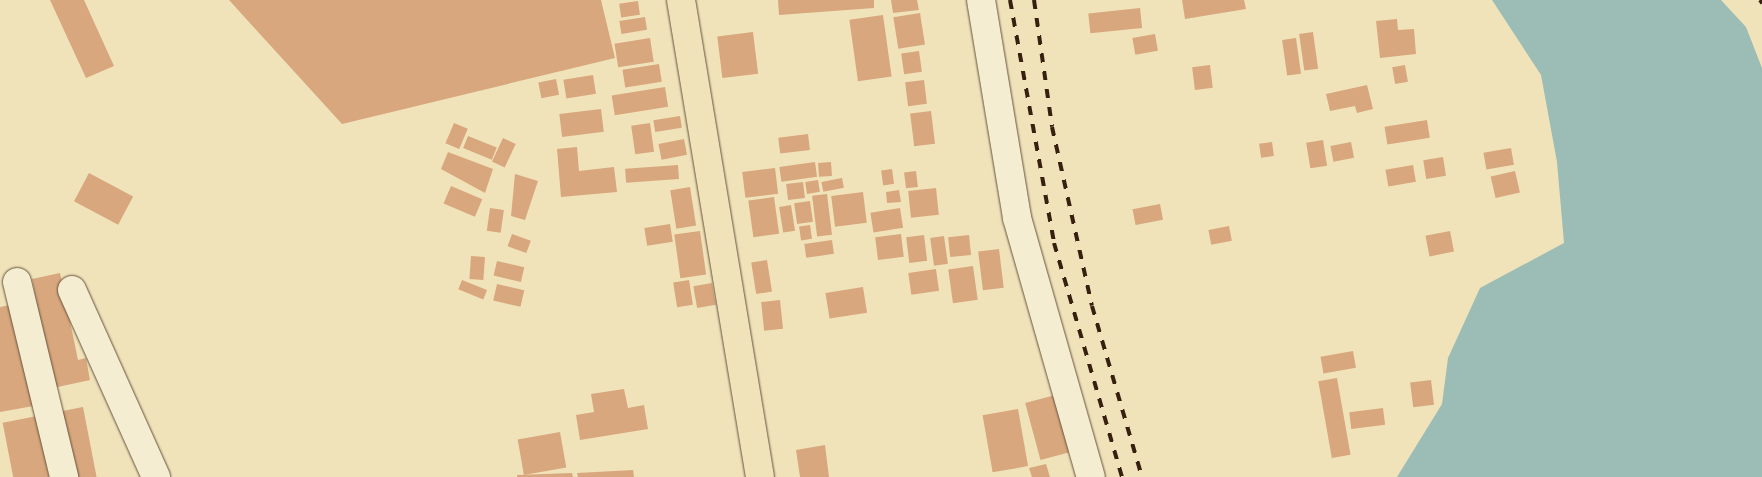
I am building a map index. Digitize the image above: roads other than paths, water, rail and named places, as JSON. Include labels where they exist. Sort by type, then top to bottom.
[{"type":"main road","points":[[681,0],[760,477]]},
{"type":"street","points":[[981,0],[1017,218],[1091,477]]},
{"type":"street","points":[[17,282],[64,477]]},
{"type":"street","points":[[72,290],[156,477]]},
{"type":"water","points":[[1492,0],[1721,0],[1746,27],[1762,68],[1762,477],[1397,477],[1442,404],[1448,358],[1480,288],[1564,243],[1557,162],[1541,75]]},
{"type":"railway","points":[[1010,0],[1054,243],[1122,477]]},
{"type":"railway","points":[[1034,0],[1052,127],[1092,306],[1142,477]]}]
